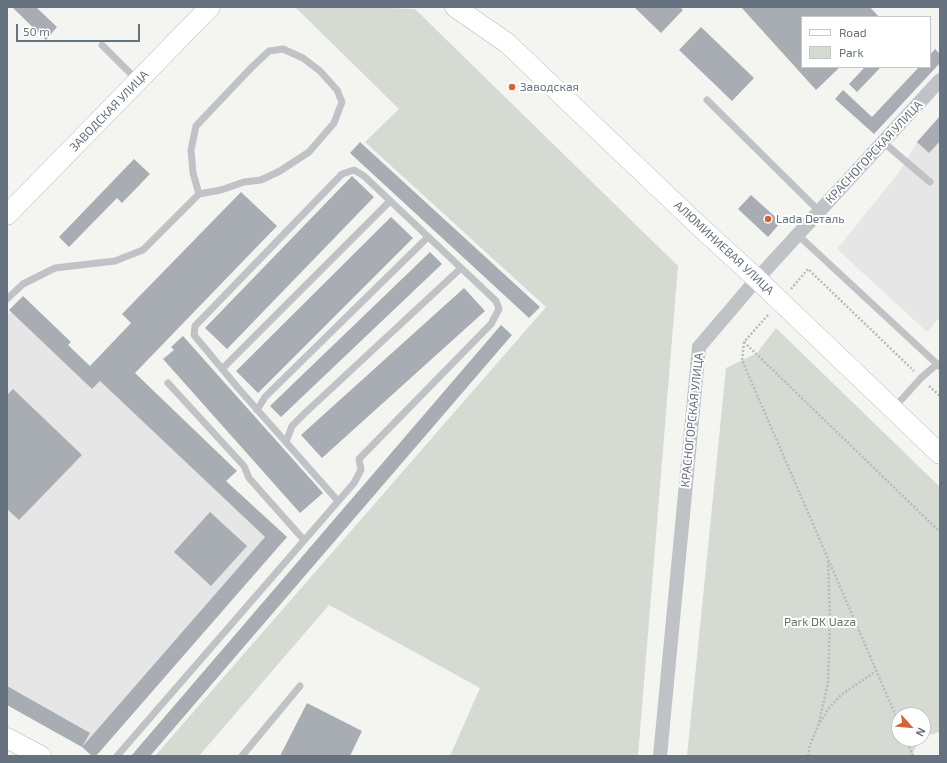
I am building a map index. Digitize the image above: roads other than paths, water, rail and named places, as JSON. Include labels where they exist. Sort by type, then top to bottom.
[{"type":"main road","name":"ЗАВОДСКАЯ УЛИЦА","points":[[7,215],[210,7]]},
{"type":"main road","points":[[455,7],[507,43]]},
{"type":"main road","points":[[481,7],[507,43]]},
{"type":"main road","name":"АЛЮМИНИЕВАЯ УЛИЦА","points":[[507,43],[698,226],[757,279],[940,454]]},
{"type":"main road","points":[[7,738],[41,756]]},
{"type":"street","name":"КРАСНОГОРСКАЯ УЛИЦА","points":[[660,756],[699,347],[757,279],[940,80]]},
{"type":"lane","points":[[102,45],[138,81]]},
{"type":"lane","points":[[7,299],[24,284],[55,268],[115,261],[143,250],[199,194],[221,190],[244,182],[261,180],[280,171],[309,152],[334,123],[342,102],[337,90],[320,71],[303,58],[283,49],[269,51],[196,126],[191,150],[193,173],[199,194]]},
{"type":"lane","points":[[707,100],[819,211]]},
{"type":"lane","points":[[883,142],[930,182]]},
{"type":"lane","points":[[117,756],[338,501],[354,482],[361,470],[359,459],[491,324],[499,309],[496,301],[364,176],[354,170],[342,174],[195,326],[194,334],[257,410],[338,501]]},
{"type":"lane","points":[[222,369],[390,201]]},
{"type":"lane","points":[[798,235],[938,365],[921,378],[893,409]]},
{"type":"lane","points":[[257,410],[265,397],[428,237]]},
{"type":"lane","points":[[286,442],[292,426],[305,413],[461,268]]},
{"type":"lane","points":[[168,383],[244,466],[249,478],[304,540]]},
{"type":"lane","points":[[242,756],[300,686]]},
{"type":"place","name":"Заводская","points":[[512,87]]},
{"type":"place","name":"Lada Dеталь","points":[[768,219]]},
{"type":"park label","name":"Park DK Uaza","points":[[820,622]]}]
